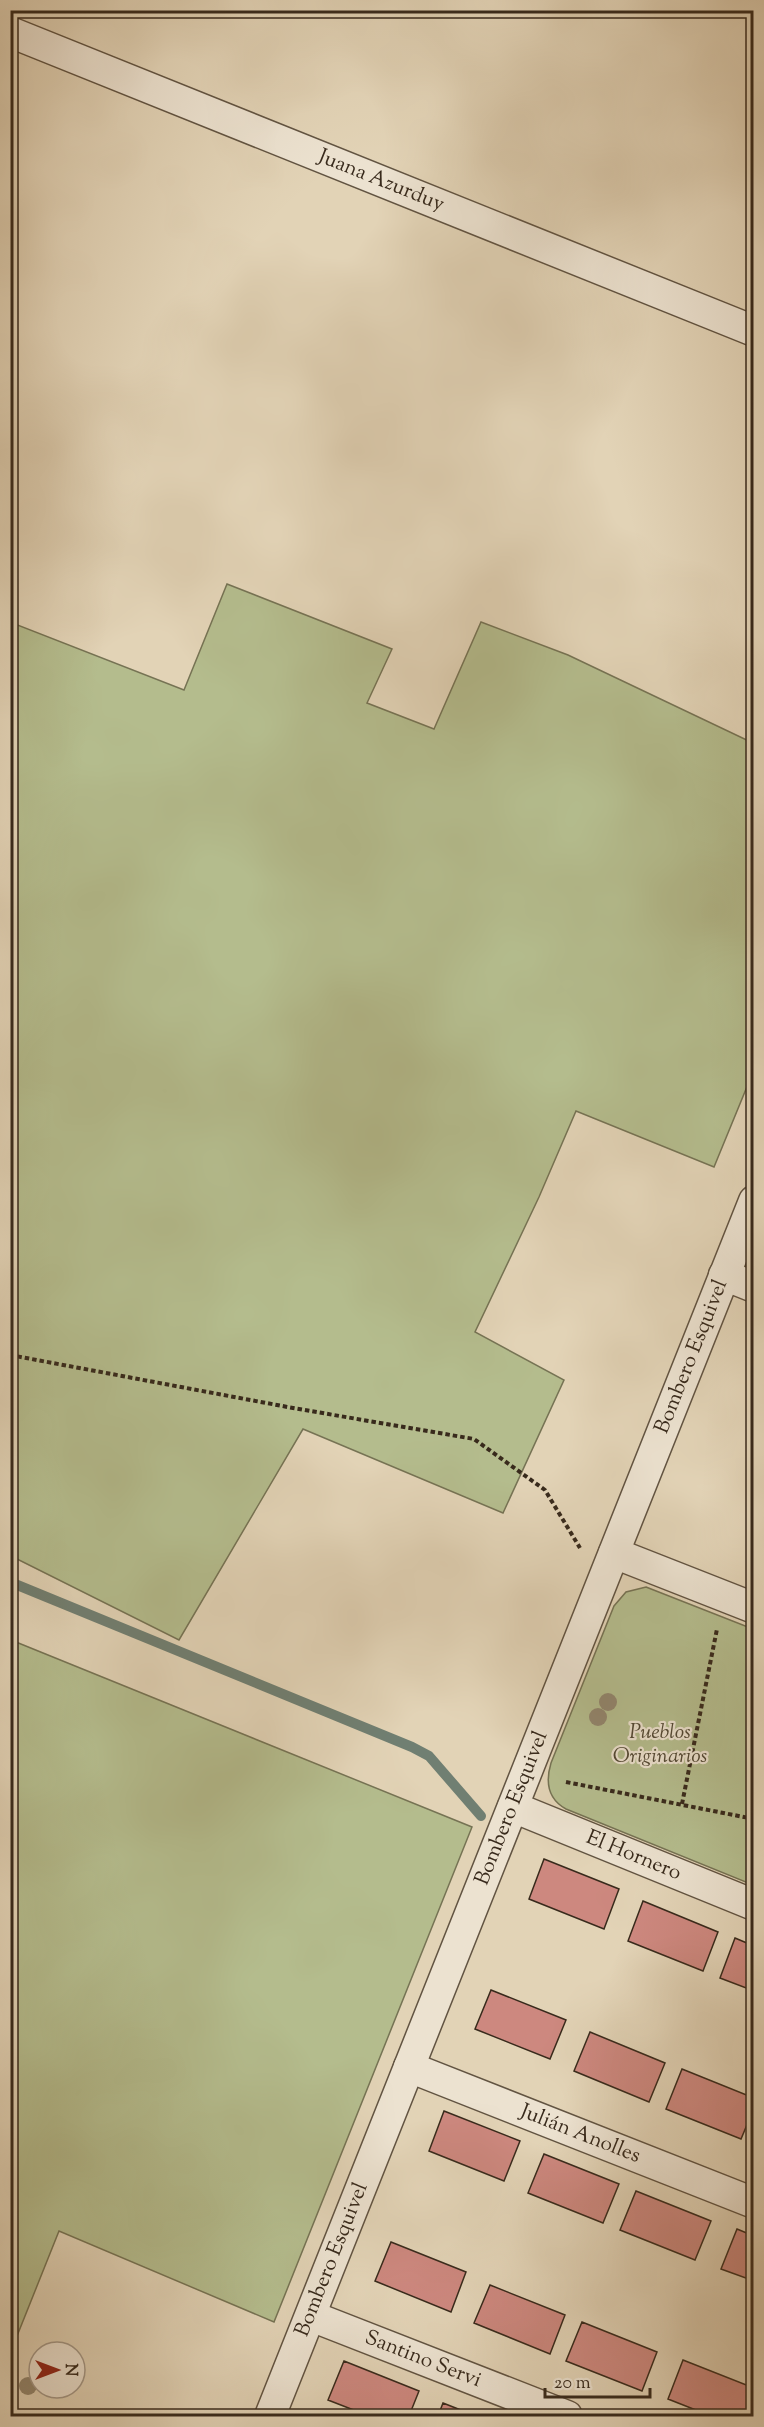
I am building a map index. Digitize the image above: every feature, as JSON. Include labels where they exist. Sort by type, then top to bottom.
[{"type":"street","name":"Juana Azurduy","points":[[10,32],[753,332]]},
{"type":"street","name":"Bombero Esquivel","points":[[270,2416],[753,1201]]},
{"type":"street","points":[[724,1275],[753,1287]]},
{"type":"street","points":[[614,1553],[753,1608]]},
{"type":"street","name":"El Hornero","points":[[513,1807],[753,1905]]},
{"type":"street","name":"Julián Anolles","points":[[409,2067],[753,2203]]},
{"type":"street","name":"Santino Servi","points":[[311,2316],[567,2416]]},
{"type":"path","points":[[10,1354],[293,1408],[474,1439],[545,1490],[601,1585]]},
{"type":"path","points":[[682,1804],[717,1629]]},
{"type":"path","points":[[566,1782],[753,1819]]},
{"type":"green space","points":[[227,584],[392,649],[367,703],[434,729],[481,622],[568,655],[753,743],[753,1072],[714,1167],[576,1111],[539,1197],[475,1332],[564,1380],[503,1513],[303,1429],[179,1640],[11,1556],[10,622],[184,690]]},
{"type":"green space","name":"Pueblos Originarios","points":[[646,1587],[753,1629],[753,1885],[566,1809],[555,1800],[550,1790],[548,1777],[551,1763],[614,1606],[626,1592]]},
{"type":"green space","points":[[11,1640],[472,1827],[274,2322],[59,2231],[11,2351]]},
{"type":"building","points":[[544,1859],[619,1889],[604,1929],[529,1899]]},
{"type":"building","points":[[643,1901],[718,1932],[703,1971],[628,1941]]},
{"type":"building","points":[[735,1938],[754,1946],[754,1991],[720,1978]]},
{"type":"building","points":[[491,1990],[566,2020],[550,2059],[475,2029]]},
{"type":"building","points":[[590,2032],[665,2063],[649,2102],[574,2071]]},
{"type":"building","points":[[682,2069],[754,2098],[754,2108],[741,2139],[666,2109]]},
{"type":"building","points":[[444,2111],[520,2141],[504,2181],[429,2151]]},
{"type":"building","points":[[544,2154],[619,2184],[603,2223],[528,2193]]},
{"type":"building","points":[[636,2191],[711,2221],[695,2260],[620,2230]]},
{"type":"building","points":[[737,2229],[754,2236],[754,2281],[721,2269]]},
{"type":"building","points":[[391,2242],[466,2272],[451,2312],[375,2281]]},
{"type":"building","points":[[490,2285],[565,2315],[550,2354],[474,2323]]},
{"type":"building","points":[[582,2322],[657,2352],[642,2391],[566,2361]]},
{"type":"building","points":[[683,2360],[754,2388],[754,2404],[748,2416],[711,2416],[668,2399]]},
{"type":"building","points":[[344,2361],[419,2391],[409,2416],[369,2416],[328,2400]]},
{"type":"building","points":[[443,2403],[476,2416],[438,2416]]},
{"type":"waterway","points":[[10,1582],[412,1747],[429,1756],[481,1816]]}]
